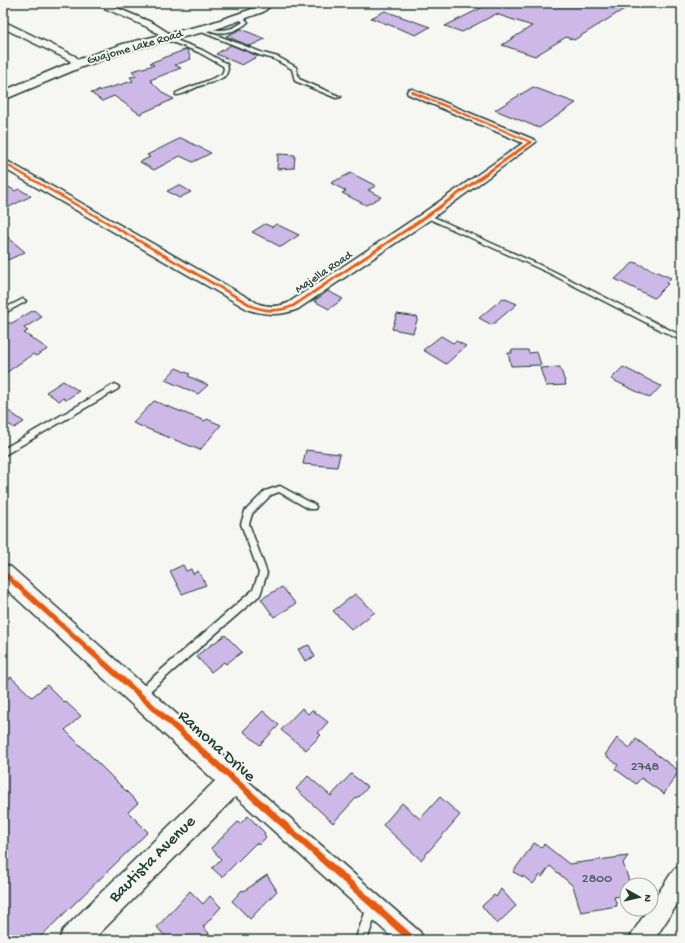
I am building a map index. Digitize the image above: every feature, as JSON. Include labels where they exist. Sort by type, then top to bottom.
[{"type":"street","points":[[97,3],[150,25],[168,38]]},
{"type":"street","name":"Guajome Lake Road","points":[[5,94],[78,64],[127,47],[204,29],[259,10],[268,3]]},
{"type":"street","points":[[3,24],[72,58],[78,64]]},
{"type":"street","name":"Majella Road","points":[[3,163],[254,307],[266,311],[280,311],[293,306],[427,216],[531,142],[412,92]]},
{"type":"street","name":"Ramona Drive","points":[[3,573],[412,940]]},
{"type":"street","name":"Bautista Avenue","points":[[73,940],[233,780]]},
{"type":"street","points":[[641,940],[682,877]]},
{"type":"lane","points":[[204,29],[261,54],[276,58],[294,68],[297,80],[338,97]]},
{"type":"lane","points":[[168,38],[214,58],[225,65],[226,69],[224,75],[178,94]]},
{"type":"lane","points":[[427,216],[551,272],[662,328],[682,340]]},
{"type":"lane","points":[[3,312],[24,301]]},
{"type":"lane","points":[[3,453],[114,387]]},
{"type":"lane","points":[[138,695],[257,592],[263,573],[245,524],[248,513],[268,493],[280,489],[312,507]]},
{"type":"lane","points":[[361,940],[373,906]]},
{"type":"building","points":[[491,3],[634,3],[574,40],[566,37],[535,56],[502,45],[532,26],[496,14],[462,32],[445,26]]},
{"type":"building","points":[[385,11],[430,27],[416,35],[371,18]]},
{"type":"building","points":[[241,29],[265,39],[250,46],[226,36]]},
{"type":"building","points":[[231,45],[258,56],[242,65],[216,54]]},
{"type":"building","points":[[187,49],[191,59],[175,65],[181,68],[150,80],[164,94],[174,99],[140,114],[114,96],[102,101],[91,93],[133,81],[130,77],[137,76],[132,71],[154,65],[150,63]]},
{"type":"building","points":[[533,87],[576,103],[539,128],[495,110]]},
{"type":"building","points":[[181,138],[211,153],[193,162],[180,156],[154,170],[140,162],[150,157],[147,155]]},
{"type":"building","points":[[278,154],[295,155],[294,168],[277,169]]},
{"type":"building","points":[[351,173],[376,186],[368,190],[381,197],[366,205],[342,193],[346,191],[331,183]]},
{"type":"building","points":[[179,185],[191,192],[179,198],[167,191]]},
{"type":"building","points":[[9,187],[15,191],[19,189],[31,196],[3,210],[3,191]]},
{"type":"building","points":[[265,224],[272,227],[276,224],[299,235],[281,247],[252,232]]},
{"type":"building","points":[[3,233],[25,252],[8,260],[3,255]]},
{"type":"building","points":[[634,262],[671,278],[666,283],[668,284],[654,298],[615,279]]},
{"type":"building","points":[[328,291],[343,299],[329,309],[314,301]]},
{"type":"building","points":[[503,298],[517,304],[492,325],[479,318]]},
{"type":"building","points":[[34,310],[42,317],[24,328],[28,331],[24,333],[48,349],[36,356],[33,354],[3,375],[3,323],[12,323]]},
{"type":"building","points":[[397,314],[418,317],[413,333],[392,329]]},
{"type":"building","points":[[441,336],[453,343],[456,341],[466,346],[446,364],[423,350]]},
{"type":"building","points":[[511,350],[528,350],[529,353],[537,352],[541,365],[511,366],[508,353],[512,353]]},
{"type":"building","points":[[560,367],[566,385],[546,386],[540,368]]},
{"type":"building","points":[[623,367],[661,386],[650,398],[611,379]]},
{"type":"building","points":[[176,368],[190,374],[188,376],[208,385],[198,394],[165,380]]},
{"type":"building","points":[[63,381],[79,391],[66,400],[63,398],[59,401],[46,392]]},
{"type":"building","points":[[154,401],[205,421],[207,419],[221,425],[200,450],[133,423]]},
{"type":"building","points":[[3,407],[24,422],[14,428],[3,420]]},
{"type":"building","points":[[306,450],[340,454],[337,467],[303,464]]},
{"type":"building","points":[[183,565],[186,571],[191,569],[193,574],[198,571],[206,585],[182,594],[170,571]]},
{"type":"building","points":[[282,587],[296,604],[274,617],[261,599]]},
{"type":"building","points":[[355,594],[375,612],[352,630],[333,611]]},
{"type":"building","points":[[225,635],[242,652],[226,664],[224,662],[211,672],[196,656]]},
{"type":"building","points":[[309,645],[315,657],[305,661],[298,649]]},
{"type":"building","points":[[11,677],[32,697],[47,685],[81,716],[65,730],[138,803],[128,812],[148,832],[37,940],[3,940],[3,683]]},
{"type":"building","points":[[302,708],[308,714],[312,710],[328,722],[318,733],[321,735],[306,750],[281,730]]},
{"type":"building","points":[[263,711],[279,725],[260,745],[243,731]]},
{"type":"building","points":[[617,738],[630,748],[636,739],[679,771],[664,794],[641,778],[636,784],[615,769],[618,765],[605,755]]},
{"type":"building","points":[[351,774],[368,787],[333,823],[296,789],[308,776],[331,796]]},
{"type":"building","points":[[440,797],[460,815],[421,860],[383,825],[402,803],[420,819]]},
{"type":"building","points":[[248,816],[265,833],[264,834],[266,837],[259,845],[256,843],[222,877],[212,868],[221,859],[211,848],[238,822],[240,824]]},
{"type":"building","points":[[534,843],[541,847],[544,844],[569,864],[628,856],[623,863],[628,877],[619,877],[619,896],[614,897],[617,906],[581,912],[573,886],[550,866],[542,877],[540,875],[533,884],[523,876],[513,872]]},
{"type":"building","points":[[267,875],[277,891],[250,919],[232,901],[242,890],[244,891]]},
{"type":"building","points":[[501,889],[516,906],[497,924],[482,906],[494,895],[496,897]]},
{"type":"building","points":[[190,891],[203,904],[210,896],[221,907],[203,927],[209,933],[203,940],[168,940],[157,927]]},
{"type":"cycle path","points":[[3,163],[254,307],[264,310],[278,310],[293,306],[427,216],[531,142],[412,92]]},
{"type":"cycle path","points":[[3,573],[412,940]]}]
